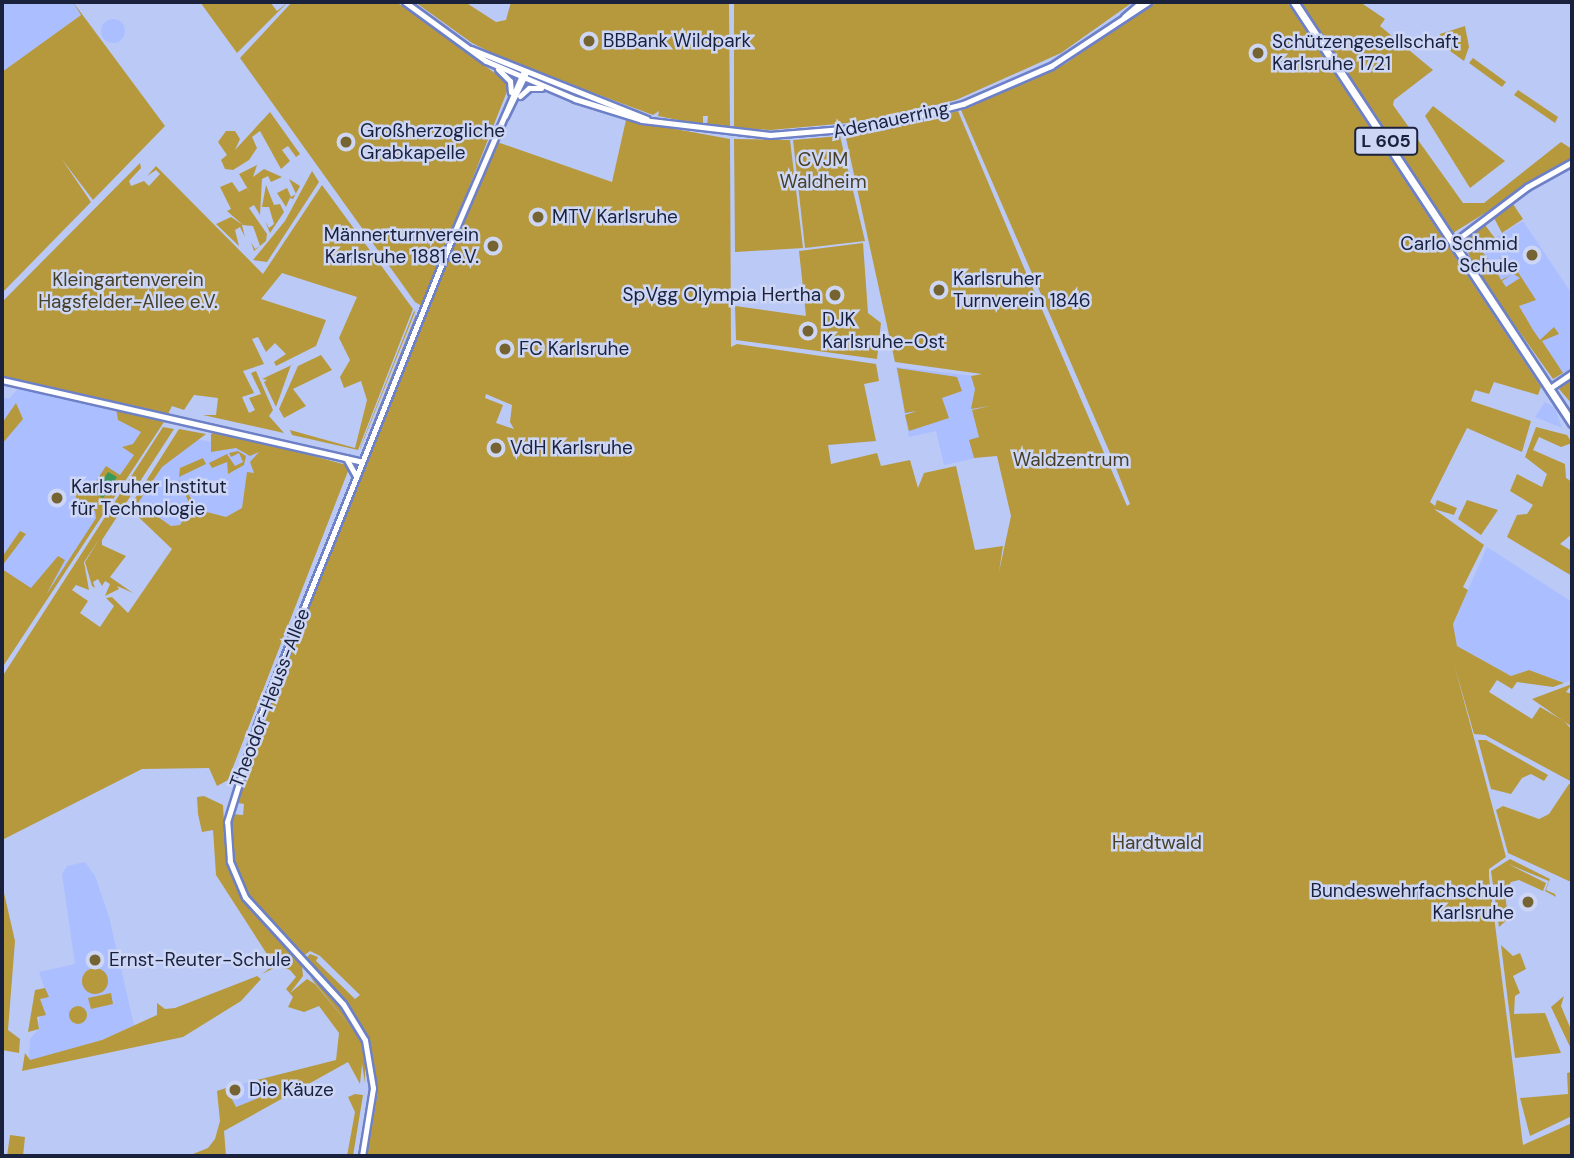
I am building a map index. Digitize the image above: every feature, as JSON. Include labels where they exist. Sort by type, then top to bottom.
[{"type":"main road","name":"Adenauerring","points":[[405,2],[493,64],[649,120]]},
{"type":"main road","name":"Adenauerring","points":[[1114,26],[1141,2]]},
{"type":"main road","name":"Adenauerring","points":[[468,48],[557,92],[649,120],[704,131],[770,135],[890,124],[1011,85],[1114,26],[1148,2]]},
{"type":"main road","name":"L 605","points":[[1294,2],[1572,423]]},
{"type":"main road","points":[[493,64],[510,81],[509,99]]},
{"type":"main road","name":"Theodor-Heuss-Allee","points":[[362,1156],[373,1082],[365,1040],[343,1004],[250,905],[235,877],[227,842],[230,805],[243,763],[356,476],[509,99],[523,75]]},
{"type":"main road","name":"Theodor-Heuss-Allee","points":[[499,125],[511,107],[523,75]]},
{"type":"main road","points":[[511,107],[529,88],[557,92]]},
{"type":"main road","points":[[1453,243],[1527,187],[1572,162]]},
{"type":"main road","points":[[1550,388],[1572,373]]},
{"type":"main road","points":[[2,380],[362,462]]},
{"type":"main road","points":[[346,458],[368,448]]},
{"type":"main road","points":[[346,458],[356,476]]},
{"type":"shaded area","points":[[2,2],[73,2],[82,14],[2,72]]},
{"type":"shaded area","points":[[113,19],[122,22],[125,31],[122,40],[113,43],[104,40],[101,31],[104,22]]},
{"type":"shaded area","points":[[1523,221],[1572,294],[1572,368],[1561,374],[1469,237],[1495,238]]},
{"type":"shaded area","points":[[896,367],[983,377],[992,406],[972,410],[985,456],[944,465],[936,431],[909,437]]},
{"type":"shaded area","name":"Karlsruher Institut für Technologie","points":[[20,386],[107,406],[113,412],[116,409],[163,421],[41,608],[2,582],[2,397],[9,399]]},
{"type":"shaded area","points":[[1545,402],[1555,408],[1562,428],[1535,417]]},
{"type":"shaded area","points":[[193,439],[262,449],[247,514],[178,530],[135,503],[163,461],[168,463]]},
{"type":"shaded area","points":[[108,472],[117,477],[103,498],[95,493]]},
{"type":"shaded area","points":[[1487,547],[1572,602],[1572,679],[1564,683],[1529,670],[1511,676],[1457,646],[1453,624]]},
{"type":"shaded area","name":"Ernst-Reuter-Schule","points":[[85,862],[95,876],[109,917],[134,1025],[102,1040],[29,1061],[30,1039],[39,1029],[40,999],[46,993],[39,972],[75,964],[62,874],[67,866]]},
{"type":"shaded area","points":[[257,1080],[261,1097],[235,1107],[226,1088]]},
{"type":"green space","points":[[73,2],[165,126],[93,200],[61,158],[91,202],[2,293],[2,72],[81,15]]},
{"type":"green space","points":[[200,2],[270,2],[277,11],[288,2],[237,53]]},
{"type":"green space","points":[[292,2],[396,2],[501,72],[503,75],[463,50],[510,84],[422,306],[415,302],[240,58]]},
{"type":"green space","points":[[415,2],[465,2],[496,22],[506,20],[511,2],[729,2],[730,127],[707,125],[708,116],[703,116],[703,125],[658,116],[659,111],[653,115],[510,62],[472,43]]},
{"type":"green space","points":[[734,2],[1133,2],[1061,53],[956,100],[870,121],[771,130],[734,128]]},
{"type":"green space","name":"Hardtwald","points":[[1154,2],[1287,2],[1541,387],[1538,395],[1494,382],[1489,394],[1475,390],[1471,401],[1531,421],[1522,452],[1467,428],[1430,502],[1435,506],[1437,500],[1457,508],[1454,515],[1434,509],[1484,545],[1463,587],[1468,590],[1453,624],[1457,646],[1511,676],[1529,670],[1564,683],[1553,687],[1517,682],[1512,689],[1497,680],[1489,692],[1532,719],[1540,707],[1564,721],[1572,730],[1572,782],[1485,735],[1474,734],[1454,664],[1506,857],[1489,869],[1489,877],[1523,1145],[1572,1123],[1572,1156],[367,1156],[378,1091],[370,1045],[355,1014],[304,960],[310,954],[318,957],[316,961],[355,999],[360,995],[320,956],[310,951],[301,958],[253,905],[235,868],[229,823],[233,814],[243,815],[244,804],[238,803],[240,777],[494,141],[612,182],[626,120],[730,139],[731,347],[737,344],[876,364],[879,381],[864,384],[876,441],[828,445],[831,464],[877,453],[881,466],[910,460],[918,488],[924,473],[956,466],[975,550],[1003,546],[999,572],[1011,516],[997,456],[974,458],[969,440],[979,437],[972,410],[990,406],[971,409],[975,389],[971,376],[982,374],[895,362],[846,138],[958,111],[1027,275],[1014,283],[1028,277],[1127,506],[1130,504],[1110,453],[961,110],[1065,64]],"holes":[[[486,394],[512,405],[510,422],[514,429],[496,423],[503,405],[485,398]]]},
{"type":"green space","points":[[1300,2],[1360,2],[1385,19],[1380,26],[1433,70],[1394,100],[1393,105],[1463,203],[1484,203],[1561,142],[1572,149],[1572,159],[1453,233]]},
{"type":"green space","points":[[1465,26],[1469,47],[1464,61],[1439,43],[1440,34]]},
{"type":"green space","points":[[1473,58],[1506,82],[1502,87],[1469,63]]},
{"type":"green space","points":[[1518,90],[1558,117],[1555,123],[1514,95]]},
{"type":"green space","points":[[1433,106],[1505,161],[1470,188],[1425,116]]},
{"type":"green space","points":[[270,112],[300,154],[296,157],[288,146],[282,150],[290,161],[281,169],[260,131],[252,137],[257,148],[249,160],[233,170],[225,169],[221,160],[227,155],[218,142],[226,131],[235,131],[240,139],[235,150]]},
{"type":"green space","name":"CVJM Waldheim","points":[[840,136],[865,241],[805,248],[793,140]]},
{"type":"green space","points":[[734,139],[790,140],[803,248],[735,252]]},
{"type":"green space","name":"Kleingartenverein Hagsfelder-Allee e.V.","points":[[140,163],[141,168],[129,181],[131,186],[144,181],[149,186],[160,174],[156,170],[147,176],[156,166],[263,274],[322,185],[413,309],[358,450],[292,435],[290,430],[355,448],[367,400],[361,381],[344,388],[340,377],[350,360],[339,338],[357,297],[282,273],[261,299],[326,320],[316,346],[276,366],[274,362],[286,354],[275,343],[266,352],[258,337],[252,339],[264,364],[243,371],[254,393],[242,397],[249,413],[255,410],[249,398],[261,394],[251,373],[256,371],[273,410],[269,416],[284,433],[203,415],[216,415],[218,398],[194,395],[184,410],[172,406],[168,414],[2,378],[2,302]]},
{"type":"green space","points":[[257,165],[253,177],[264,169],[282,177],[271,182],[268,176],[262,179],[260,215],[254,205],[249,208],[267,234],[266,241],[260,246],[253,226],[242,225],[245,237],[240,227],[235,230],[239,246],[216,224],[231,217],[243,225],[227,211],[231,209],[220,187],[232,182],[239,192],[247,188],[252,196],[239,174]]},
{"type":"green space","points":[[312,171],[319,182],[267,262],[253,260],[285,221]]},
{"type":"green space","points":[[289,179],[300,186],[296,194]]},
{"type":"green space","points":[[266,185],[274,205],[280,204],[284,212],[270,233],[265,221],[269,228],[274,224],[269,207],[262,207]]},
{"type":"green space","points":[[287,188],[291,197],[296,194],[293,199],[290,198],[286,207],[277,193]]},
{"type":"green space","points":[[1513,204],[1523,219],[1502,233],[1494,218]]},
{"type":"green space","points":[[1485,225],[1497,241],[1465,246],[1464,241]]},
{"type":"green space","points":[[1498,242],[1503,250],[1501,252],[1491,244],[1482,251],[1497,272],[1505,267],[1498,255],[1507,268],[1498,274],[1501,280],[1511,275],[1502,281],[1506,287],[1520,278],[1512,273],[1516,269],[1536,300],[1519,306],[1533,330],[1540,340],[1554,327],[1559,334],[1542,341],[1563,373],[1553,379],[1496,299],[1548,379],[1477,272],[1466,248]]},
{"type":"green space","points":[[863,243],[868,313],[881,323],[877,359],[736,340],[735,306],[806,316],[799,251]]},
{"type":"green space","points":[[415,312],[360,449],[360,448]]},
{"type":"green space","points":[[416,314],[417,320],[368,435]]},
{"type":"green space","points":[[321,355],[332,370],[293,389],[306,406],[284,418],[279,409],[298,366]]},
{"type":"green space","points":[[291,365],[276,407],[264,382],[267,380],[262,379]]},
{"type":"green space","points":[[897,368],[957,377],[962,391],[942,398],[949,418],[909,431],[905,415],[917,411],[905,413]]},
{"type":"green space","points":[[1572,378],[1572,404],[1559,389]]},
{"type":"green space","points":[[16,403],[23,419],[2,444],[2,423]]},
{"type":"green space","points":[[116,409],[164,422],[2,668],[2,569],[31,588],[58,556],[65,560],[46,595],[96,518],[95,511],[76,498],[75,488],[88,493],[106,466],[120,475],[134,455],[122,447],[133,444],[141,432],[118,420]]},
{"type":"green space","points":[[163,427],[174,429],[102,540],[102,545],[126,556],[110,577],[133,593],[117,586],[119,589],[105,596],[110,584],[105,581],[102,586],[98,579],[93,582],[95,588],[92,586],[85,562],[100,538],[84,562],[89,590],[76,585],[72,590],[88,601],[80,613],[100,627],[114,606],[106,598],[112,597],[128,613],[172,549],[129,508],[179,429],[206,434],[162,467],[138,503],[171,526],[180,525],[191,507],[178,479],[199,510],[226,517],[242,508],[247,472],[254,473],[250,462],[259,452],[250,456],[236,448],[211,452],[211,434],[218,430],[350,466],[228,780],[217,786],[209,768],[142,769],[2,840],[2,677]]},
{"type":"green space","points":[[1536,427],[1567,435],[1572,443],[1561,447],[1539,437],[1533,450],[1565,464],[1566,478],[1572,482],[1572,534],[1560,544],[1572,551],[1572,576],[1507,537],[1517,515],[1527,514],[1533,505],[1510,491],[1517,474],[1542,487],[1547,474],[1525,457]]},
{"type":"green space","points":[[238,451],[246,456],[244,465],[228,474],[227,462],[212,468],[209,463],[227,454],[235,466],[243,462],[239,453],[231,457],[229,453]]},
{"type":"green space","points":[[203,458],[206,464],[179,477],[180,468]]},
{"type":"green space","points":[[1467,500],[1498,510],[1481,535],[1458,519]]},
{"type":"green space","points":[[20,531],[26,534],[2,566],[2,557]]},
{"type":"green space","points":[[1572,684],[1566,692],[1572,694],[1572,727],[1532,699]]},
{"type":"green space","points":[[1478,740],[1486,740],[1548,775],[1544,781],[1531,774],[1522,778],[1511,794],[1491,789]]},
{"type":"green space","points":[[1569,784],[1572,785],[1571,882],[1508,853],[1496,810],[1503,806],[1539,819],[1549,814]]},
{"type":"green space","points":[[204,796],[223,805],[226,859],[242,896],[302,966],[303,976],[290,993],[307,979],[315,984],[355,1032],[310,977],[338,1000],[363,1039],[370,1078],[368,1081],[365,1064],[365,1083],[362,1064],[360,1084],[348,1062],[224,1131],[226,1156],[188,1156],[208,1148],[215,1139],[220,1121],[217,1091],[226,1088],[236,1107],[261,1097],[257,1080],[336,1060],[339,1033],[319,1006],[304,1012],[288,1007],[293,997],[286,989],[296,977],[290,970],[278,966],[262,974],[274,965],[216,875],[213,830],[202,832],[198,814],[197,797]]},
{"type":"green space","points":[[1510,859],[1550,879],[1546,890],[1556,897],[1545,891],[1549,881],[1508,864],[1546,883],[1543,891],[1519,880],[1511,882],[1505,893],[1508,919],[1499,927],[1491,871]]},
{"type":"green space","points":[[2,884],[15,941],[8,1030],[20,1039],[19,1053],[2,1050]]},
{"type":"green space","points":[[1501,945],[1513,956],[1520,953],[1526,969],[1513,976],[1520,993],[1515,996],[1514,1014],[1545,1013],[1561,1053],[1515,1058]]},
{"type":"green space","points":[[95,968],[104,972],[108,981],[104,990],[95,994],[86,990],[82,981],[86,972]]},
{"type":"green space","points":[[257,976],[261,979],[241,1001],[183,1037],[22,1071],[25,1053],[30,1060],[102,1040],[157,1015],[157,1003],[165,1009],[175,1008]]},
{"type":"green space","points":[[45,988],[49,997],[40,999],[46,1015],[37,1017],[39,1029],[28,1032],[35,990]]},
{"type":"green space","points":[[111,993],[113,1004],[91,1009],[88,998]]},
{"type":"green space","points":[[1564,996],[1561,1006],[1572,1032],[1572,1051],[1551,1007]]},
{"type":"green space","points":[[78,1006],[84,1009],[87,1015],[84,1021],[78,1024],[72,1021],[69,1015],[72,1009]]},
{"type":"green space","points":[[1571,1072],[1572,1116],[1530,1136],[1520,1098],[1568,1094],[1567,1073]]},
{"type":"green space","points":[[363,1095],[353,1156],[347,1156],[355,1112],[348,1097]]},
{"type":"green space","points":[[10,1135],[25,1137],[23,1156],[7,1156]]},
{"type":"place","name":"BBBank Wildpark","points":[[589,41]]},
{"type":"place","name":"Schützengesellschaft Karlsruhe 1721","points":[[1258,53]]},
{"type":"place","name":"Großherzogliche Grabkapelle","points":[[346,142]]},
{"type":"place","name":"MTV Karlsruhe","points":[[538,217]]},
{"type":"place","name":"Männerturnverein Karlsruhe 1881 e.V.","points":[[493,246]]},
{"type":"place","name":"Carlo Schmid Schule","points":[[1532,255]]},
{"type":"place","name":"Karlsruher Turnverein 1846","points":[[939,290]]},
{"type":"place","name":"SpVgg Olympia Hertha","points":[[835,295]]},
{"type":"place","name":"DJK Karlsruhe-Ost","points":[[808,331]]},
{"type":"place","name":"FC Karlsruhe","points":[[505,349]]},
{"type":"place","name":"VdH Karlsruhe","points":[[496,448]]},
{"type":"place","name":"Karlsruher Institut für Technologie","points":[[57,498]]},
{"type":"place","name":"Bundeswehrfachschule Karlsruhe","points":[[1528,902]]},
{"type":"place","name":"Ernst-Reuter-Schule","points":[[95,960]]},
{"type":"place","name":"Die Käuze","points":[[235,1090]]},
{"type":"park label","name":"Waldzentrum","points":[[1071,460]]}]
